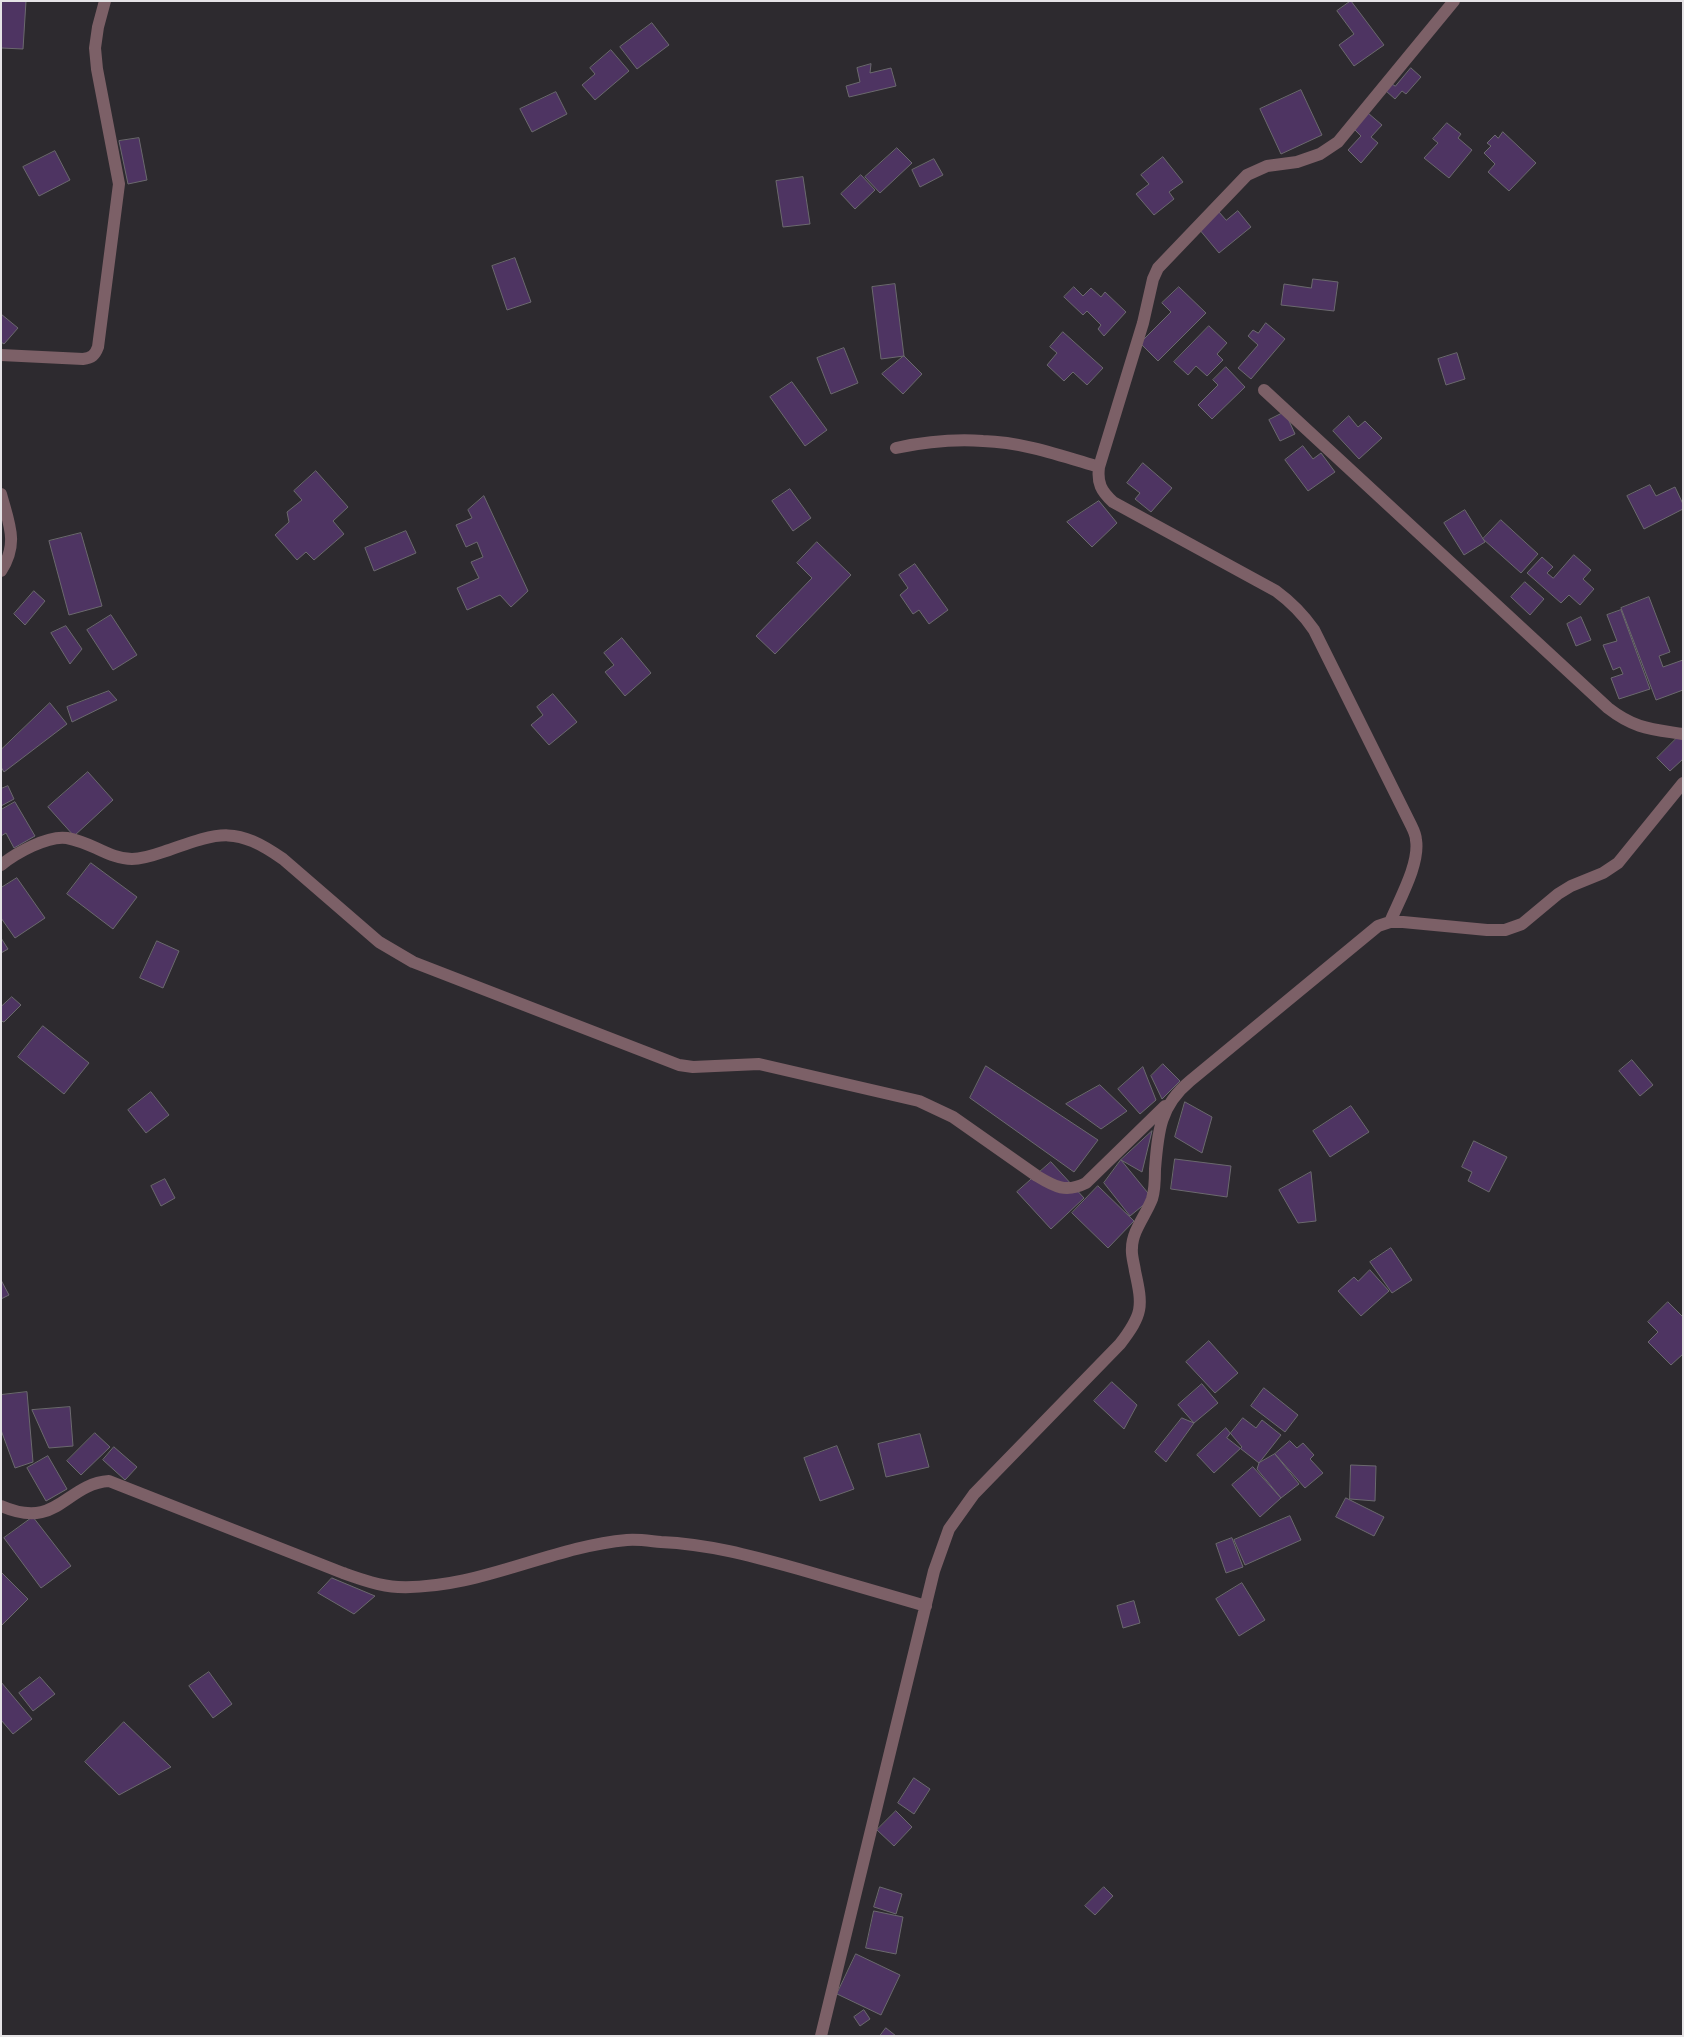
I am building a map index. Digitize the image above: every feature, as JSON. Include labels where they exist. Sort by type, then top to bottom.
[{"type":"street","points":[[1,355],[83,359],[91,358],[96,354],[118,184],[97,69],[95,48],[104,1]]},
{"type":"street","points":[[1390,922],[1414,865],[1417,853],[1416,839],[1411,825],[1314,630],[1291,602],[1276,591],[1113,502],[1100,488],[1098,478],[1099,466],[1142,323],[1153,279],[1158,268],[1247,175],[1267,166],[1297,162],[1320,154],[1338,142],[1454,1]]},
{"type":"street","points":[[1264,390],[1608,708],[1634,725],[1683,734]]},
{"type":"street","points":[[896,448],[923,443],[984,440],[1030,447],[1099,466]]},
{"type":"street","points":[[1,494],[12,534],[12,545],[1,572]]},
{"type":"street","points":[[1,865],[53,838],[66,838],[114,856],[130,859],[147,857],[208,836],[238,836],[268,848],[379,942],[413,962],[679,1065],[693,1067],[759,1064],[919,1101],[953,1117],[1050,1184],[1064,1188],[1075,1188],[1086,1183],[1180,1090],[1378,926],[1390,922],[1403,922],[1505,930],[1522,924],[1558,894],[1571,886],[1603,873],[1618,863],[1683,783]]},
{"type":"street","points":[[821,2036],[941,1548],[949,1528],[974,1494],[1120,1344],[1138,1317],[1140,1296],[1131,1249],[1133,1239],[1152,1198],[1158,1138],[1165,1111],[1172,1099]]},
{"type":"street","points":[[1,1506],[10,1510],[32,1513],[45,1512],[98,1482],[109,1481],[342,1573],[370,1582],[396,1587],[432,1585],[486,1576],[590,1545],[629,1540],[686,1543],[751,1555],[926,1606]]},
{"type":"building","points":[[1,1],[26,1],[23,49],[1,48]]},
{"type":"building","points":[[1351,1],[1384,45],[1354,66],[1339,45],[1354,34],[1337,11]]},
{"type":"building","points":[[652,23],[669,45],[637,69],[620,47]]},
{"type":"building","points":[[611,50],[629,71],[595,100],[582,85],[595,74],[590,68]]},
{"type":"building","points":[[871,64],[870,73],[891,68],[896,86],[849,97],[846,86],[860,82],[857,68]]},
{"type":"building","points":[[1411,68],[1421,77],[1406,94],[1402,91],[1395,99],[1386,91],[1392,84],[1395,86]]},
{"type":"building","points":[[1301,90],[1322,135],[1281,154],[1260,109]]},
{"type":"building","points":[[556,92],[567,114],[532,132],[520,109]]},
{"type":"building","points":[[1368,113],[1382,125],[1371,137],[1378,143],[1361,163],[1348,150],[1361,136],[1354,129]]},
{"type":"building","points":[[1447,123],[1461,134],[1458,138],[1472,150],[1449,178],[1424,158],[1438,143],[1433,139]]},
{"type":"building","points":[[1503,132],[1536,163],[1509,191],[1488,172],[1495,164],[1484,153],[1491,146],[1487,143],[1495,135],[1498,138]]},
{"type":"building","points":[[139,138],[147,180],[128,184],[119,141]]},
{"type":"building","points":[[897,148],[912,163],[880,193],[865,177]]},
{"type":"building","points":[[55,151],[70,180],[39,196],[23,167]]},
{"type":"building","points":[[1163,157],[1183,182],[1169,192],[1174,199],[1154,215],[1136,194],[1149,184],[1141,175]]},
{"type":"building","points":[[934,159],[943,175],[920,187],[912,170]]},
{"type":"building","points":[[861,175],[875,190],[855,209],[841,194]]},
{"type":"building","points":[[803,177],[810,224],[783,227],[776,181]]},
{"type":"building","points":[[1238,211],[1251,227],[1219,253],[1199,229],[1219,212],[1226,220]]},
{"type":"building","points":[[515,258],[531,302],[507,310],[492,266]]},
{"type":"building","points":[[1313,279],[1338,282],[1334,311],[1281,305],[1284,284],[1311,288]]},
{"type":"building","points":[[895,284],[904,356],[881,359],[872,287]]},
{"type":"building","points":[[1074,287],[1083,296],[1091,288],[1101,297],[1105,292],[1126,312],[1104,336],[1098,329],[1101,325],[1087,311],[1083,315],[1064,297]]},
{"type":"building","points":[[1179,287],[1206,313],[1158,361],[1140,343],[1171,312],[1162,303]]},
{"type":"building","points":[[1,314],[18,328],[4,344],[1,342]]},
{"type":"building","points":[[1266,323],[1285,339],[1251,379],[1238,368],[1258,345],[1248,336],[1253,330],[1258,333]]},
{"type":"building","points":[[1209,326],[1227,343],[1217,354],[1223,360],[1207,376],[1196,366],[1188,375],[1174,362]]},
{"type":"building","points":[[1063,332],[1103,368],[1087,385],[1073,372],[1064,381],[1047,365],[1057,353],[1050,347]]},
{"type":"building","points":[[844,348],[858,383],[831,394],[817,358]]},
{"type":"building","points":[[1457,353],[1465,379],[1446,385],[1438,359]]},
{"type":"building","points":[[904,356],[922,374],[903,394],[882,374]]},
{"type":"building","points":[[1226,367],[1245,387],[1212,419],[1198,405],[1218,385],[1213,380]]},
{"type":"building","points":[[792,382],[827,430],[805,446],[770,397]]},
{"type":"building","points":[[1285,412],[1295,434],[1280,441],[1269,420]]},
{"type":"building","points":[[1349,416],[1358,427],[1365,421],[1382,438],[1359,459],[1333,431]]},
{"type":"building","points":[[1303,446],[1313,459],[1321,453],[1335,472],[1308,491],[1285,460]]},
{"type":"building","points":[[1143,463],[1172,488],[1151,512],[1135,499],[1140,493],[1127,483]]},
{"type":"building","points":[[316,471],[348,507],[333,521],[344,534],[314,560],[306,552],[297,560],[275,535],[289,522],[287,512],[302,500],[294,491]]},
{"type":"building","points":[[1650,485],[1656,496],[1675,487],[1683,504],[1683,509],[1644,529],[1627,496]]},
{"type":"building","points":[[790,489],[811,518],[793,531],[772,501]]},
{"type":"building","points":[[484,496],[528,591],[511,607],[500,595],[467,610],[457,588],[479,578],[471,562],[483,557],[477,542],[466,547],[456,525],[472,518],[468,510]]},
{"type":"building","points":[[1099,501],[1117,523],[1092,547],[1067,522]]},
{"type":"building","points":[[1465,510],[1485,542],[1464,555],[1444,523]]},
{"type":"building","points":[[1501,520],[1538,554],[1521,573],[1483,539]]},
{"type":"building","points":[[406,531],[416,553],[374,571],[365,548]]},
{"type":"building","points":[[81,533],[102,606],[69,615],[49,541]]},
{"type":"building","points":[[817,542],[851,575],[775,654],[756,636],[812,578],[797,563]]},
{"type":"building","points":[[1574,555],[1591,570],[1583,579],[1594,589],[1580,605],[1569,595],[1561,603],[1527,573],[1542,557],[1553,567],[1547,573],[1553,578]]},
{"type":"building","points":[[915,564],[948,610],[929,624],[919,610],[913,614],[900,595],[908,588],[899,575]]},
{"type":"building","points":[[1525,582],[1544,599],[1530,615],[1511,597]]},
{"type":"building","points":[[34,591],[45,601],[25,625],[14,614]]},
{"type":"building","points":[[1649,597],[1670,652],[1659,656],[1663,667],[1683,660],[1683,690],[1656,700],[1621,608]]},
{"type":"building","points":[[1621,610],[1650,689],[1619,699],[1611,678],[1623,674],[1620,667],[1613,670],[1603,645],[1617,641],[1607,615]]},
{"type":"building","points":[[111,615],[137,655],[113,670],[87,630]]},
{"type":"building","points":[[1581,617],[1591,640],[1576,646],[1567,624]]},
{"type":"building","points":[[66,626],[82,649],[70,664],[51,633]]},
{"type":"building","points":[[622,638],[651,673],[625,696],[605,672],[614,665],[604,653]]},
{"type":"building","points":[[109,691],[117,700],[72,722],[67,707]]},
{"type":"building","points":[[553,694],[577,722],[549,745],[531,725],[543,715],[537,707]]},
{"type":"building","points":[[50,703],[67,724],[4,772],[1,767],[1,750]]},
{"type":"building","points":[[1679,736],[1683,740],[1683,759],[1670,771],[1657,758]]},
{"type":"building","points":[[88,772],[113,800],[74,836],[48,807]]},
{"type":"building","points":[[8,786],[14,799],[1,806],[1,789]]},
{"type":"building","points":[[15,802],[35,836],[14,848],[6,833],[1,836],[1,810]]},
{"type":"building","points":[[91,863],[137,897],[113,929],[67,894]]},
{"type":"building","points":[[17,878],[45,918],[15,938],[1,918],[1,888]]},
{"type":"building","points":[[1,938],[8,949],[1,953]]},
{"type":"building","points":[[157,941],[179,951],[163,988],[140,978]]},
{"type":"building","points":[[12,997],[21,1005],[4,1022],[1,1021],[1,1007]]},
{"type":"building","points":[[43,1026],[89,1063],[64,1094],[18,1057]]},
{"type":"building","points":[[1632,1060],[1653,1085],[1640,1096],[1619,1071]]},
{"type":"building","points":[[1163,1064],[1180,1081],[1162,1099],[1151,1076]]},
{"type":"building","points":[[986,1066],[1098,1140],[1074,1172],[970,1098]]},
{"type":"building","points":[[1143,1067],[1156,1100],[1140,1114],[1118,1089]]},
{"type":"building","points":[[1100,1085],[1127,1111],[1101,1129],[1066,1104]]},
{"type":"building","points":[[151,1092],[169,1115],[146,1133],[128,1110]]},
{"type":"building","points":[[1185,1102],[1212,1117],[1202,1153],[1175,1137]]},
{"type":"building","points":[[1351,1106],[1369,1132],[1330,1157],[1313,1131]]},
{"type":"building","points":[[1152,1131],[1142,1172],[1121,1160]]},
{"type":"building","points":[[1474,1141],[1507,1157],[1489,1192],[1468,1181],[1472,1172],[1462,1167]]},
{"type":"building","points":[[1175,1159],[1231,1166],[1227,1197],[1171,1189]]},
{"type":"building","points":[[1121,1160],[1152,1198],[1130,1216],[1104,1183]]},
{"type":"building","points":[[1051,1162],[1084,1198],[1051,1229],[1017,1192]]},
{"type":"building","points":[[1311,1172],[1316,1221],[1298,1223],[1279,1190]]},
{"type":"building","points":[[165,1179],[175,1198],[161,1206],[151,1186]]},
{"type":"building","points":[[1098,1186],[1134,1221],[1108,1248],[1072,1213]]},
{"type":"building","points":[[1391,1248],[1412,1280],[1392,1293],[1370,1262]]},
{"type":"building","points":[[1370,1270],[1389,1291],[1361,1316],[1338,1291],[1354,1277],[1358,1281]]},
{"type":"building","points":[[1,1280],[9,1295],[1,1299]]},
{"type":"building","points":[[1668,1302],[1683,1317],[1683,1354],[1671,1365],[1648,1342],[1658,1332],[1648,1322]]},
{"type":"building","points":[[1209,1341],[1238,1373],[1215,1393],[1186,1362]]},
{"type":"building","points":[[1112,1382],[1137,1405],[1124,1429],[1094,1401]]},
{"type":"building","points":[[1202,1384],[1218,1403],[1194,1423],[1178,1405]]},
{"type":"building","points":[[1264,1388],[1298,1415],[1285,1432],[1251,1406]]},
{"type":"building","points":[[27,1392],[33,1462],[15,1468],[1,1430],[1,1395]]},
{"type":"building","points":[[70,1407],[73,1446],[49,1448],[32,1410]]},
{"type":"building","points":[[1182,1418],[1194,1423],[1166,1462],[1155,1452]]},
{"type":"building","points":[[1243,1418],[1256,1428],[1262,1420],[1281,1435],[1259,1463],[1227,1438]]},
{"type":"building","points":[[1226,1428],[1242,1447],[1214,1473],[1197,1455]]},
{"type":"building","points":[[95,1433],[110,1447],[81,1475],[67,1461]]},
{"type":"building","points":[[920,1434],[929,1467],[886,1477],[878,1444]]},
{"type":"building","points":[[1290,1441],[1297,1448],[1303,1443],[1314,1455],[1310,1459],[1323,1473],[1305,1488],[1275,1454]]},
{"type":"building","points":[[837,1446],[854,1489],[820,1501],[804,1458]]},
{"type":"building","points":[[114,1447],[137,1467],[125,1480],[103,1460]]},
{"type":"building","points":[[1275,1454],[1299,1484],[1281,1498],[1257,1469],[1259,1463]]},
{"type":"building","points":[[48,1456],[67,1489],[46,1501],[27,1468]]},
{"type":"building","points":[[1351,1465],[1376,1466],[1375,1501],[1350,1499]]},
{"type":"building","points":[[1253,1467],[1281,1498],[1260,1517],[1232,1485]]},
{"type":"building","points":[[1346,1498],[1384,1517],[1374,1536],[1336,1517]]},
{"type":"building","points":[[1290,1516],[1301,1540],[1245,1565],[1234,1540]]},
{"type":"building","points":[[33,1517],[71,1566],[41,1588],[4,1538]]},
{"type":"building","points":[[1232,1538],[1243,1567],[1226,1573],[1216,1544]]},
{"type":"building","points":[[1,1572],[28,1599],[1,1626]]},
{"type":"building","points":[[332,1578],[375,1596],[354,1614],[318,1593]]},
{"type":"building","points":[[1242,1583],[1265,1620],[1239,1636],[1216,1599]]},
{"type":"building","points":[[1134,1601],[1140,1623],[1123,1628],[1117,1606]]},
{"type":"building","points":[[209,1672],[232,1704],[213,1718],[189,1686]]},
{"type":"building","points":[[40,1677],[55,1694],[33,1711],[19,1693]]},
{"type":"building","points":[[1,1682],[32,1719],[13,1734],[1,1720]]},
{"type":"building","points":[[124,1722],[171,1767],[119,1795],[85,1762]]},
{"type":"building","points":[[914,1778],[930,1789],[914,1814],[898,1803]]},
{"type":"building","points":[[896,1811],[912,1827],[894,1846],[877,1830]]},
{"type":"building","points":[[880,1887],[902,1894],[896,1914],[874,1907]]},
{"type":"building","points":[[1104,1887],[1113,1896],[1095,1915],[1085,1906]]},
{"type":"building","points":[[874,1911],[903,1917],[896,1954],[866,1948]]},
{"type":"building","points":[[856,1954],[900,1975],[881,2015],[837,1994]]},
{"type":"building","points":[[864,2010],[870,2019],[860,2026],[854,2017]]},
{"type":"building","points":[[886,2028],[896,2036],[880,2036]]}]
